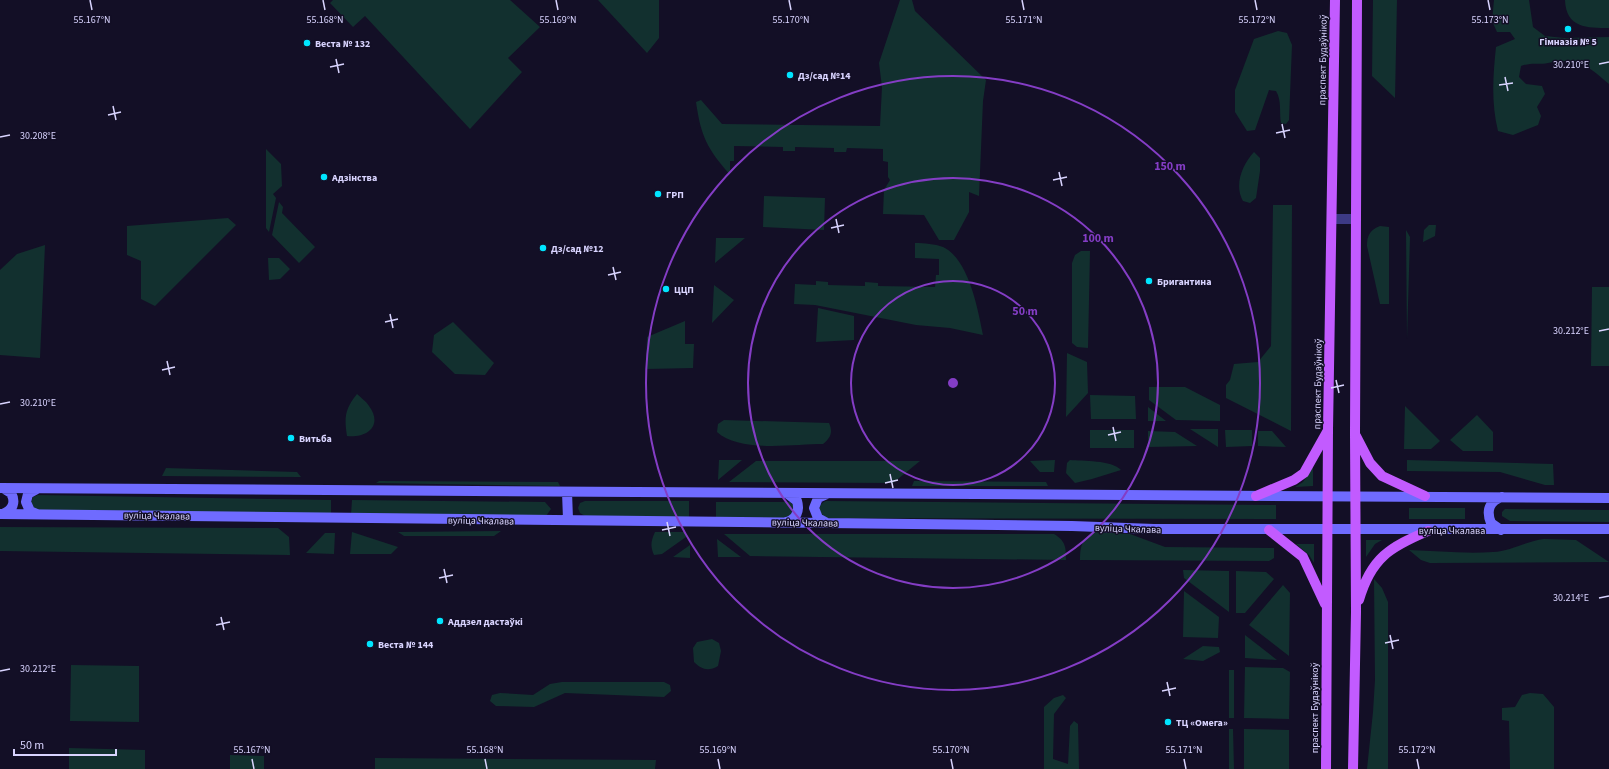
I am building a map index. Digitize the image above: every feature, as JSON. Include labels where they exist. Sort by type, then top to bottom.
[{"type":"main road","name":"праспект Будаўнікоў","points":[[1326,769],[1328,430],[1335,0]]},
{"type":"main road","points":[[1353,769],[1356,612],[1355,433],[1357,0]]},
{"type":"main road","points":[[1256,496],[1294,480],[1304,473],[1328,430]]},
{"type":"main road","points":[[1355,433],[1370,462],[1382,476],[1425,496]]},
{"type":"main road","points":[[2,488],[1609,498]]},
{"type":"main road","points":[[2,488],[11,493],[14,502],[11,510],[2,514]]},
{"type":"main road","points":[[39,514],[30,511],[26,498],[31,491],[40,488]]},
{"type":"main road","points":[[568,492],[568,519]]},
{"type":"main road","points":[[787,522],[794,518],[798,509],[797,501],[788,494]]},
{"type":"main road","points":[[827,494],[818,498],[814,508],[818,518],[827,522]]},
{"type":"main road","points":[[1506,497],[1500,497],[1492,503],[1488,512],[1491,523],[1495,527],[1506,530]]},
{"type":"main road","name":"вуліца Чкалава","points":[[2,514],[827,522],[1269,530],[1428,531],[1609,529]]},
{"type":"main road","points":[[1269,530],[1303,557],[1315,579],[1327,610]]},
{"type":"main road","points":[[1356,612],[1363,588],[1375,563],[1389,551],[1405,541],[1428,531]]},
{"type":"street","points":[[1332,219],[1356,220]]},
{"type":"green space","points":[[333,0],[510,0],[540,27],[508,58],[522,72],[470,129],[365,16],[353,27],[330,3]]},
{"type":"green space","points":[[598,0],[659,0],[659,38],[647,53]]},
{"type":"green space","points":[[900,0],[912,0],[915,11],[986,80],[983,101],[979,196],[969,192],[969,212],[954,240],[939,240],[924,215],[883,214],[884,190],[890,180],[888,177],[888,162],[883,161],[883,149],[847,148],[846,152],[834,152],[834,148],[795,147],[795,151],[783,151],[783,147],[734,146],[734,161],[730,161],[730,175],[710,149],[700,124],[696,102],[701,100],[722,124],[880,126],[882,87],[879,63]]},
{"type":"green space","points":[[1373,0],[1397,0],[1395,98],[1372,76]]},
{"type":"green space","points":[[1494,0],[1529,0],[1533,27],[1545,36],[1564,38],[1609,37],[1609,84],[1588,67],[1575,62],[1559,61],[1521,66],[1519,77],[1526,84],[1542,86],[1545,94],[1537,107],[1541,116],[1538,125],[1513,135],[1498,131],[1494,110],[1493,89],[1496,47],[1515,39],[1510,32],[1497,32],[1492,21]]},
{"type":"green space","points":[[1565,0],[1609,0],[1609,28],[1586,27],[1574,21],[1569,16],[1566,9]]},
{"type":"green space","points":[[1278,31],[1287,33],[1292,45],[1289,120],[1286,124],[1281,123],[1278,95],[1276,91],[1269,90],[1255,130],[1247,131],[1235,112],[1235,90],[1254,39]]},
{"type":"green space","points":[[266,149],[281,164],[282,186],[273,194],[276,198],[269,232],[266,228]]},
{"type":"green space","points":[[1254,152],[1260,158],[1260,171],[1256,198],[1250,203],[1243,201],[1240,195],[1239,182],[1246,163]]},
{"type":"green space","points":[[764,196],[825,198],[824,230],[763,227]]},
{"type":"green space","points":[[279,202],[283,207],[282,213],[315,247],[299,263],[272,235]]},
{"type":"green space","points":[[1273,205],[1292,205],[1291,431],[1226,398],[1226,385],[1230,380],[1234,364],[1258,362],[1271,346]]},
{"type":"green space","points":[[228,218],[236,225],[155,306],[141,299],[141,261],[127,255],[127,226]]},
{"type":"green space","points":[[1429,225],[1436,225],[1435,236],[1423,242],[1424,230]]},
{"type":"green space","points":[[1380,226],[1389,227],[1389,304],[1380,304],[1367,246],[1370,233]]},
{"type":"green space","points":[[1406,230],[1410,237],[1407,339]]},
{"type":"green space","points":[[716,238],[745,238],[715,263]]},
{"type":"green space","points":[[915,243],[943,247],[952,253],[960,262],[971,286],[983,335],[950,328],[916,325],[815,305],[794,304],[795,284],[816,285],[816,281],[828,282],[828,285],[865,286],[865,282],[878,283],[878,286],[935,287],[936,275],[939,275],[939,259],[915,258]]},
{"type":"green space","points":[[45,245],[40,358],[0,355],[0,270],[17,254]]},
{"type":"green space","points":[[1081,251],[1090,251],[1088,348],[1077,347],[1072,343],[1072,263],[1075,255]]},
{"type":"green space","points":[[268,258],[279,258],[290,269],[280,279],[269,280]]},
{"type":"green space","points":[[714,285],[734,300],[712,323]]},
{"type":"green space","points":[[1592,287],[1609,287],[1609,366],[1591,366]]},
{"type":"green space","points":[[818,308],[854,316],[854,340],[816,342]]},
{"type":"green space","points":[[685,321],[685,344],[694,344],[693,368],[646,369],[647,337]]},
{"type":"green space","points":[[453,322],[494,363],[485,375],[455,374],[432,352],[434,335]]},
{"type":"green space","points":[[1067,353],[1087,362],[1088,393],[1066,417]]},
{"type":"green space","points":[[1149,387],[1185,387],[1220,405],[1220,421],[1176,420],[1149,400]]},
{"type":"green space","points":[[357,394],[369,406],[373,413],[374,424],[371,429],[361,435],[347,436],[346,414],[350,404]]},
{"type":"green space","points":[[1090,395],[1135,396],[1136,419],[1091,419]]},
{"type":"green space","points":[[1405,406],[1440,441],[1431,449],[1404,449]]},
{"type":"green space","points":[[1148,407],[1166,421],[1148,421]]},
{"type":"green space","points":[[1477,415],[1493,432],[1493,451],[1463,451],[1450,440]]},
{"type":"green space","points":[[724,420],[829,423],[831,432],[828,439],[823,444],[782,446],[753,445],[727,439],[717,432],[718,424]]},
{"type":"green space","points":[[1190,429],[1218,429],[1218,447]]},
{"type":"green space","points":[[1090,430],[1134,430],[1134,448],[1090,448]]},
{"type":"green space","points":[[1225,430],[1252,430],[1252,446],[1226,447]]},
{"type":"green space","points":[[1148,431],[1175,432],[1197,446],[1148,447]]},
{"type":"green space","points":[[1258,431],[1272,431],[1286,447],[1258,446]]},
{"type":"green space","points":[[719,460],[742,460],[718,480]]},
{"type":"green space","points":[[1055,460],[1054,472],[1040,472],[1030,461]]},
{"type":"green space","points":[[1070,460],[1111,464],[1121,470],[1075,483],[1066,473],[1067,463]]},
{"type":"green space","points":[[1407,460],[1553,464],[1554,485],[1545,485],[1500,472],[1407,471]]},
{"type":"green space","points":[[756,461],[920,461],[893,483],[729,482]]},
{"type":"green space","points":[[1313,467],[1313,486],[1295,487],[1303,482]]},
{"type":"green space","points":[[166,468],[297,472],[301,477],[162,476]]},
{"type":"green space","points":[[379,481],[558,482],[560,486],[376,483]]},
{"type":"green space","points":[[914,481],[1046,482],[1048,486],[912,486]]},
{"type":"green space","points":[[38,495],[331,500],[331,514],[38,511],[33,508],[31,503],[33,497]]},
{"type":"green space","points":[[352,500],[545,502],[551,509],[546,516],[351,515]]},
{"type":"green space","points":[[585,501],[689,501],[689,517],[585,516],[580,513],[578,508],[580,503]]},
{"type":"green space","points":[[826,501],[1276,505],[1276,519],[827,518],[822,515],[820,510],[821,505]]},
{"type":"green space","points":[[716,502],[790,502],[793,505],[794,510],[789,518],[716,517]]},
{"type":"green space","points":[[1409,508],[1465,508],[1465,519],[1409,519]]},
{"type":"green space","points":[[1505,509],[1609,510],[1609,522],[1510,521],[1502,516],[1502,512]]},
{"type":"green space","points":[[0,527],[278,528],[289,537],[290,555],[0,551]]},
{"type":"green space","points":[[501,531],[494,536],[404,536],[398,532]]},
{"type":"green space","points":[[352,532],[398,547],[391,554],[350,554]]},
{"type":"green space","points":[[655,532],[686,532],[686,537],[662,554],[654,555],[652,544]]},
{"type":"green space","points":[[1093,532],[1130,534],[1165,547],[1274,548],[1274,558],[1269,561],[1080,560],[1082,544]]},
{"type":"green space","points":[[325,533],[335,533],[334,554],[306,553]]},
{"type":"green space","points":[[724,534],[1054,534],[1063,542],[1066,552],[1066,560],[750,556]]},
{"type":"green space","points":[[717,539],[741,557],[718,557]]},
{"type":"green space","points":[[1544,539],[1576,540],[1609,562],[1430,563],[1421,560],[1409,550],[1483,553],[1506,550]]},
{"type":"green space","points":[[1366,540],[1382,540],[1375,544],[1366,557]]},
{"type":"green space","points":[[1296,544],[1314,544],[1314,563],[1309,555]]},
{"type":"green space","points":[[690,545],[690,558],[673,557]]},
{"type":"green space","points":[[1183,570],[1229,571],[1229,612],[1184,578]]},
{"type":"green space","points":[[1236,571],[1266,572],[1274,579],[1245,613],[1236,613]]},
{"type":"green space","points":[[1374,579],[1382,588],[1388,602],[1388,769],[1367,769],[1375,680]]},
{"type":"green space","points":[[1283,585],[1290,593],[1289,656],[1249,625]]},
{"type":"green space","points":[[1184,591],[1219,617],[1218,638],[1183,637]]},
{"type":"green space","points":[[1245,635],[1277,660],[1245,658]]},
{"type":"green space","points":[[712,639],[719,643],[721,651],[718,666],[711,669],[705,669],[694,662],[693,648],[697,642]]},
{"type":"green space","points":[[1203,646],[1219,647],[1220,652],[1203,661],[1183,659]]},
{"type":"green space","points":[[71,665],[139,666],[139,722],[70,721]]},
{"type":"green space","points":[[1245,667],[1283,668],[1290,672],[1289,719],[1244,718]]},
{"type":"green space","points":[[1229,670],[1234,670],[1234,718],[1229,718]]},
{"type":"green space","points":[[562,682],[664,682],[670,685],[671,691],[664,697],[565,693],[534,707],[496,706],[490,701],[492,695],[500,693],[533,695],[550,684]]},
{"type":"green space","points":[[1530,693],[1543,694],[1554,707],[1554,769],[1510,769],[1509,721],[1502,720],[1502,708],[1515,707],[1522,695]]},
{"type":"green space","points":[[1063,695],[1066,698],[1054,714],[1053,759],[1068,764],[1070,726],[1074,721],[1078,724],[1079,769],[1044,769],[1044,707],[1054,698]]},
{"type":"green space","points":[[1229,729],[1233,729],[1234,769],[1229,769]]},
{"type":"green space","points":[[1244,729],[1289,730],[1289,769],[1244,769]]},
{"type":"green space","points":[[69,748],[145,750],[145,769],[69,769]]},
{"type":"green space","points":[[230,755],[264,756],[264,769],[230,769]]},
{"type":"green space","points":[[375,758],[656,760],[655,769],[375,769]]},
{"type":"place","name":"Гімназія № 5","points":[[1568,29]]},
{"type":"place","name":"Веста № 132","points":[[307,43]]},
{"type":"place","name":"Дз/сад №14","points":[[790,75]]},
{"type":"place","name":"Адзінства","points":[[324,177]]},
{"type":"place","name":"ГРП","points":[[658,194]]},
{"type":"place","name":"Дз/сад №12","points":[[543,248]]},
{"type":"place","name":"Бригантина","points":[[1149,281]]},
{"type":"place","name":"ЦЦП","points":[[666,289]]},
{"type":"place","name":"Витьба","points":[[291,438]]},
{"type":"place","name":"Аддзел дастаўкі","points":[[440,621]]},
{"type":"place","name":"Веста № 144","points":[[370,644]]},
{"type":"place","name":"ТЦ «Омега»","points":[[1168,722]]}]
